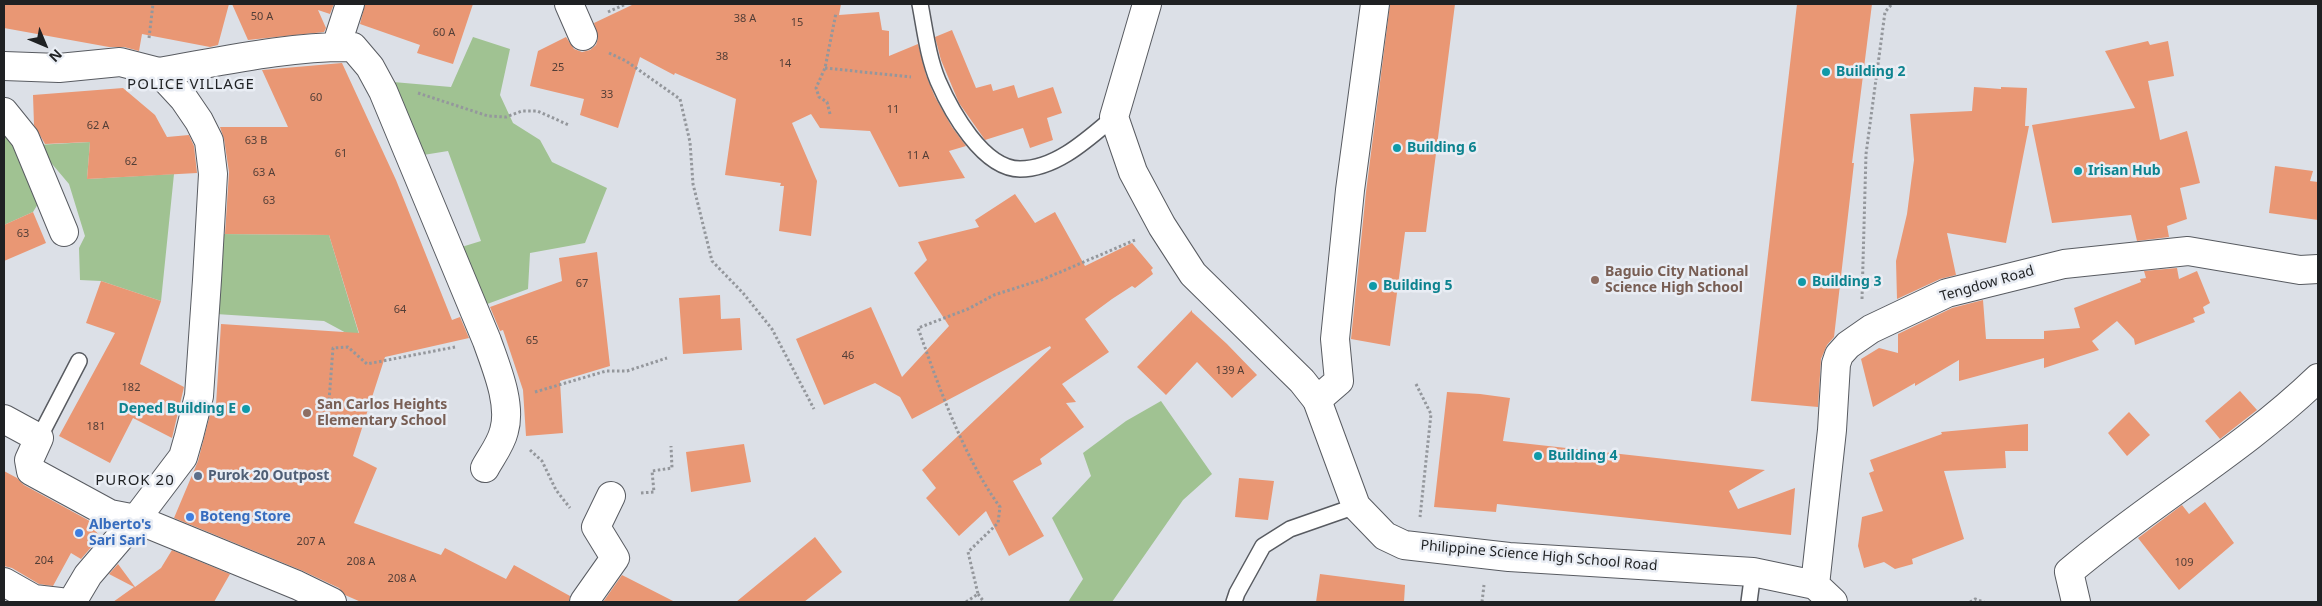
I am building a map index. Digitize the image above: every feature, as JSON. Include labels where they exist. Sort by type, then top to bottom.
[{"type":"street","points":[[336,47],[350,4]]},
{"type":"street","points":[[569,4],[583,36]]},
{"type":"street","points":[[1114,117],[1147,4]]},
{"type":"street","points":[[1317,400],[1339,381],[1335,339],[1350,190],[1374,4]]},
{"type":"street","points":[[4,66],[59,68],[120,62],[159,72],[270,53],[353,47],[370,67],[383,91],[487,341],[506,401],[504,430],[485,468]]},
{"type":"street","points":[[72,602],[88,575],[136,519],[183,457],[199,396],[213,174],[209,140],[199,120],[184,99],[159,72]]},
{"type":"street","points":[[4,112],[25,138],[64,232]]},
{"type":"street","name":"Philippine Science High School Road","points":[[1114,117],[1133,172],[1162,226],[1193,274],[1302,382],[1317,400],[1356,506],[1385,536],[1404,545],[1509,557],[1753,572],[1824,593]]},
{"type":"street","name":"Tengdow Road","points":[[1824,593],[1836,364],[1839,355],[1848,345],[1871,329],[1947,293],[2037,269],[2090,259],[2188,251],[2300,270],[2318,269]]},
{"type":"street","points":[[2076,602],[2069,572],[2100,546],[2248,440],[2289,406],[2318,378]]},
{"type":"street","points":[[4,419],[39,438],[29,460],[31,470],[110,514],[136,519],[297,585],[332,602]]},
{"type":"street","points":[[584,602],[615,558],[596,527],[611,496]]},
{"type":"street","points":[[4,582],[42,601]]},
{"type":"lane","points":[[920,4],[926,43],[938,80],[954,113],[973,140],[996,162],[1019,169],[1048,164],[1082,143],[1114,117]]},
{"type":"lane","points":[[39,438],[79,360]]},
{"type":"lane","points":[[1234,602],[1237,592],[1263,546],[1290,529],[1356,506]]},
{"type":"lane","points":[[1749,602],[1753,572]]},
{"type":"path","points":[[1862,306],[1866,154],[1874,78],[1885,12],[1892,4]]},
{"type":"path","points":[[830,114],[827,102],[819,96],[816,88],[825,68],[836,13]]},
{"type":"path","points":[[583,36],[596,46],[626,61],[680,99],[690,142],[693,184],[712,261],[743,293],[772,328],[814,409]]},
{"type":"path","points":[[825,68],[938,80]]},
{"type":"path","points":[[383,91],[422,93],[488,116],[506,117],[537,110],[569,126]]},
{"type":"path","points":[[984,602],[978,594],[968,552],[998,523],[1000,507],[987,490],[952,417],[918,328],[968,309],[994,295],[1074,267],[1127,244],[1162,226]]},
{"type":"path","points":[[322,414],[328,414],[333,348],[348,348],[367,364],[487,341]]},
{"type":"path","points":[[506,401],[606,372],[627,371],[667,358]]},
{"type":"path","points":[[1416,384],[1432,414],[1419,522]]},
{"type":"path","points":[[504,430],[542,461],[556,490],[574,513]]},
{"type":"path","points":[[1482,602],[1484,584]]},
{"type":"path","points":[[966,602],[978,594]]},
{"type":"path","points":[[1970,602],[1976,599],[1984,602]]},
{"type":"green space","points":[[473,37],[510,49],[500,95],[513,123],[540,140],[552,162],[607,188],[585,243],[530,253],[528,289],[479,307],[455,249],[481,241],[448,151],[417,156],[393,82],[451,87]]},
{"type":"green space","points":[[4,131],[18,153],[41,199],[33,212],[4,225]]},
{"type":"green space","points":[[90,142],[87,179],[174,174],[161,301],[101,281],[80,280],[79,248],[85,236],[69,184],[36,145]]},
{"type":"green space","points":[[221,234],[329,235],[361,341],[324,321],[216,314]]},
{"type":"green space","points":[[1161,401],[1212,474],[1183,500],[1112,602],[1068,602],[1083,579],[1052,518],[1091,476],[1083,453],[1126,421]]},
{"type":"building","points":[[4,4],[229,4],[218,45],[210,47],[142,34],[139,51],[4,28]]},
{"type":"building","points":[[232,4],[334,4],[330,14],[318,10],[326,28],[324,32],[248,40]]},
{"type":"building","points":[[365,4],[473,4],[453,64],[417,53],[420,45],[360,24]]},
{"type":"building","points":[[634,4],[841,4],[839,15],[879,12],[882,30],[889,31],[889,56],[918,44],[926,75],[935,97],[952,127],[966,146],[949,151],[965,178],[899,187],[870,131],[820,128],[811,114],[792,123],[817,181],[811,236],[779,231],[784,186],[780,186],[781,183],[725,175],[736,99],[675,73],[674,75],[640,57],[618,128],[580,115],[584,99],[530,86],[538,51],[566,37],[574,49],[582,52],[590,50],[596,45],[598,38],[594,23]]},
{"type":"building","name":"Building 6","points":[[1390,4],[1455,4],[1426,232],[1405,232],[1390,346],[1351,339],[1366,192]]},
{"type":"building","name":"Building 3","points":[[1797,4],[1872,4],[1852,163],[1854,163],[1834,337],[1827,345],[1821,359],[1818,407],[1751,401]]},
{"type":"building","points":[[952,30],[976,88],[991,84],[993,91],[1014,85],[1018,98],[1053,87],[1062,113],[1047,118],[1053,140],[1030,148],[1023,128],[985,140],[959,103],[941,60],[935,37]]},
{"type":"building","points":[[2148,41],[2150,45],[2168,41],[2174,76],[2148,81],[2160,140],[2187,131],[2200,183],[2180,188],[2187,219],[2167,226],[2169,237],[2137,241],[2131,215],[2052,223],[2032,125],[2135,108],[2105,51]]},
{"type":"building","points":[[342,63],[396,180],[452,320],[460,317],[469,338],[385,357],[353,456],[377,468],[354,523],[441,555],[445,548],[506,579],[514,565],[570,596],[569,602],[361,602],[345,595],[339,588],[303,571],[174,518],[198,461],[213,403],[216,405],[221,324],[359,333],[329,235],[225,234],[229,172],[224,139],[220,127],[288,127],[262,70]]},
{"type":"building","points":[[1974,87],[2027,88],[2025,126],[2029,126],[2006,243],[1947,233],[1956,275],[1940,279],[1897,299],[1896,261],[1907,214],[1914,160],[1910,114],[1972,111]]},
{"type":"building","points":[[123,88],[155,115],[167,137],[189,135],[194,146],[197,173],[87,179],[90,142],[45,144],[34,125],[33,95]]},
{"type":"building","points":[[2275,166],[2313,171],[2310,181],[2318,182],[2318,220],[2269,213]]},
{"type":"building","points":[[1015,194],[1035,223],[1055,212],[1085,266],[1132,243],[1153,268],[1151,270],[1153,274],[1135,288],[1132,286],[1112,299],[1085,319],[1109,352],[1062,384],[1076,402],[1066,403],[1084,427],[1040,459],[1042,464],[1013,481],[1044,536],[1009,556],[986,511],[959,536],[926,498],[936,488],[922,470],[1051,348],[1050,346],[912,419],[900,397],[875,383],[824,405],[796,339],[871,307],[902,377],[949,326],[914,273],[927,260],[918,242],[979,227],[975,220]]},
{"type":"building","points":[[33,212],[46,243],[4,261],[4,225]]},
{"type":"building","points":[[597,252],[610,366],[560,381],[563,433],[526,436],[523,390],[503,330],[500,331],[490,307],[562,281],[559,258]]},
{"type":"building","points":[[2177,268],[2179,279],[2197,271],[2210,303],[2203,307],[2205,313],[2193,318],[2195,322],[2135,345],[2134,339],[2117,321],[2092,341],[2099,350],[2044,368],[2044,358],[1959,381],[1959,360],[1915,386],[1915,383],[1873,407],[1861,359],[1879,348],[1898,353],[1898,334],[1952,308],[1983,300],[1986,339],[2044,339],[2044,331],[2080,328],[2074,308],[2141,282],[2140,279],[2146,278],[2144,271]]},
{"type":"building","points":[[101,281],[161,301],[140,364],[184,387],[172,438],[133,418],[110,463],[59,436],[115,333],[86,323]]},
{"type":"building","points":[[720,295],[721,319],[740,318],[742,350],[683,354],[679,298]]},
{"type":"building","points":[[1192,310],[1257,375],[1232,398],[1197,362],[1166,395],[1137,367]]},
{"type":"building","points":[[2240,391],[2257,410],[2220,439],[2205,421]]},
{"type":"building","name":"Building 4","points":[[1447,392],[1510,398],[1503,441],[1765,470],[1729,491],[1738,509],[1795,488],[1791,535],[1497,504],[1496,512],[1434,507]]},
{"type":"building","points":[[2129,412],[2150,435],[2127,456],[2108,433]]},
{"type":"building","points":[[2028,424],[2028,451],[2005,451],[2006,468],[1944,471],[1964,539],[1912,559],[1913,564],[1895,569],[1884,562],[1864,568],[1858,546],[1862,517],[1883,511],[1869,473],[1874,471],[1870,460],[1942,434],[1941,432]]},
{"type":"building","points":[[744,444],[751,482],[691,492],[686,452]]},
{"type":"building","points":[[4,471],[17,478],[24,485],[97,525],[95,530],[100,537],[81,559],[71,553],[53,586],[39,584],[12,568],[4,566]]},
{"type":"building","points":[[1239,478],[1274,481],[1268,520],[1235,517]]},
{"type":"building","points":[[2205,502],[2234,543],[2179,590],[2138,538],[2182,505],[2189,514]]},
{"type":"building","points":[[815,537],[842,572],[804,602],[736,602]]},
{"type":"building","points":[[172,550],[230,574],[214,602],[113,602],[134,587],[109,574],[118,564],[135,587],[161,568]]},
{"type":"building","points":[[1320,574],[1405,585],[1404,602],[1316,602]]},
{"type":"building","points":[[622,575],[675,602],[603,602]]},
{"type":"place","name":"Building 2","points":[[1826,72]]},
{"type":"place","name":"Building 6","points":[[1397,148]]},
{"type":"place","name":"Irisan Hub","points":[[2078,171]]},
{"type":"place","name":"Baguio City National Science High School","points":[[1595,280]]},
{"type":"place","name":"Building 3","points":[[1802,282]]},
{"type":"place","name":"Building 5","points":[[1373,286]]},
{"type":"place","name":"Deped Building E","points":[[246,409]]},
{"type":"place","name":"San Carlos Heights Elementary School","points":[[307,413]]},
{"type":"place","name":"Building 4","points":[[1538,456]]},
{"type":"place","name":"Purok 20 Outpost","points":[[198,476]]},
{"type":"place","name":"Boteng Store","points":[[190,517]]},
{"type":"place","name":"Alberto's Sari Sari","points":[[79,533]]},
{"type":"district","name":"POLICE VILLAGE","points":[[191,85]]},
{"type":"district","name":"PUROK 20","points":[[135,481]]}]
